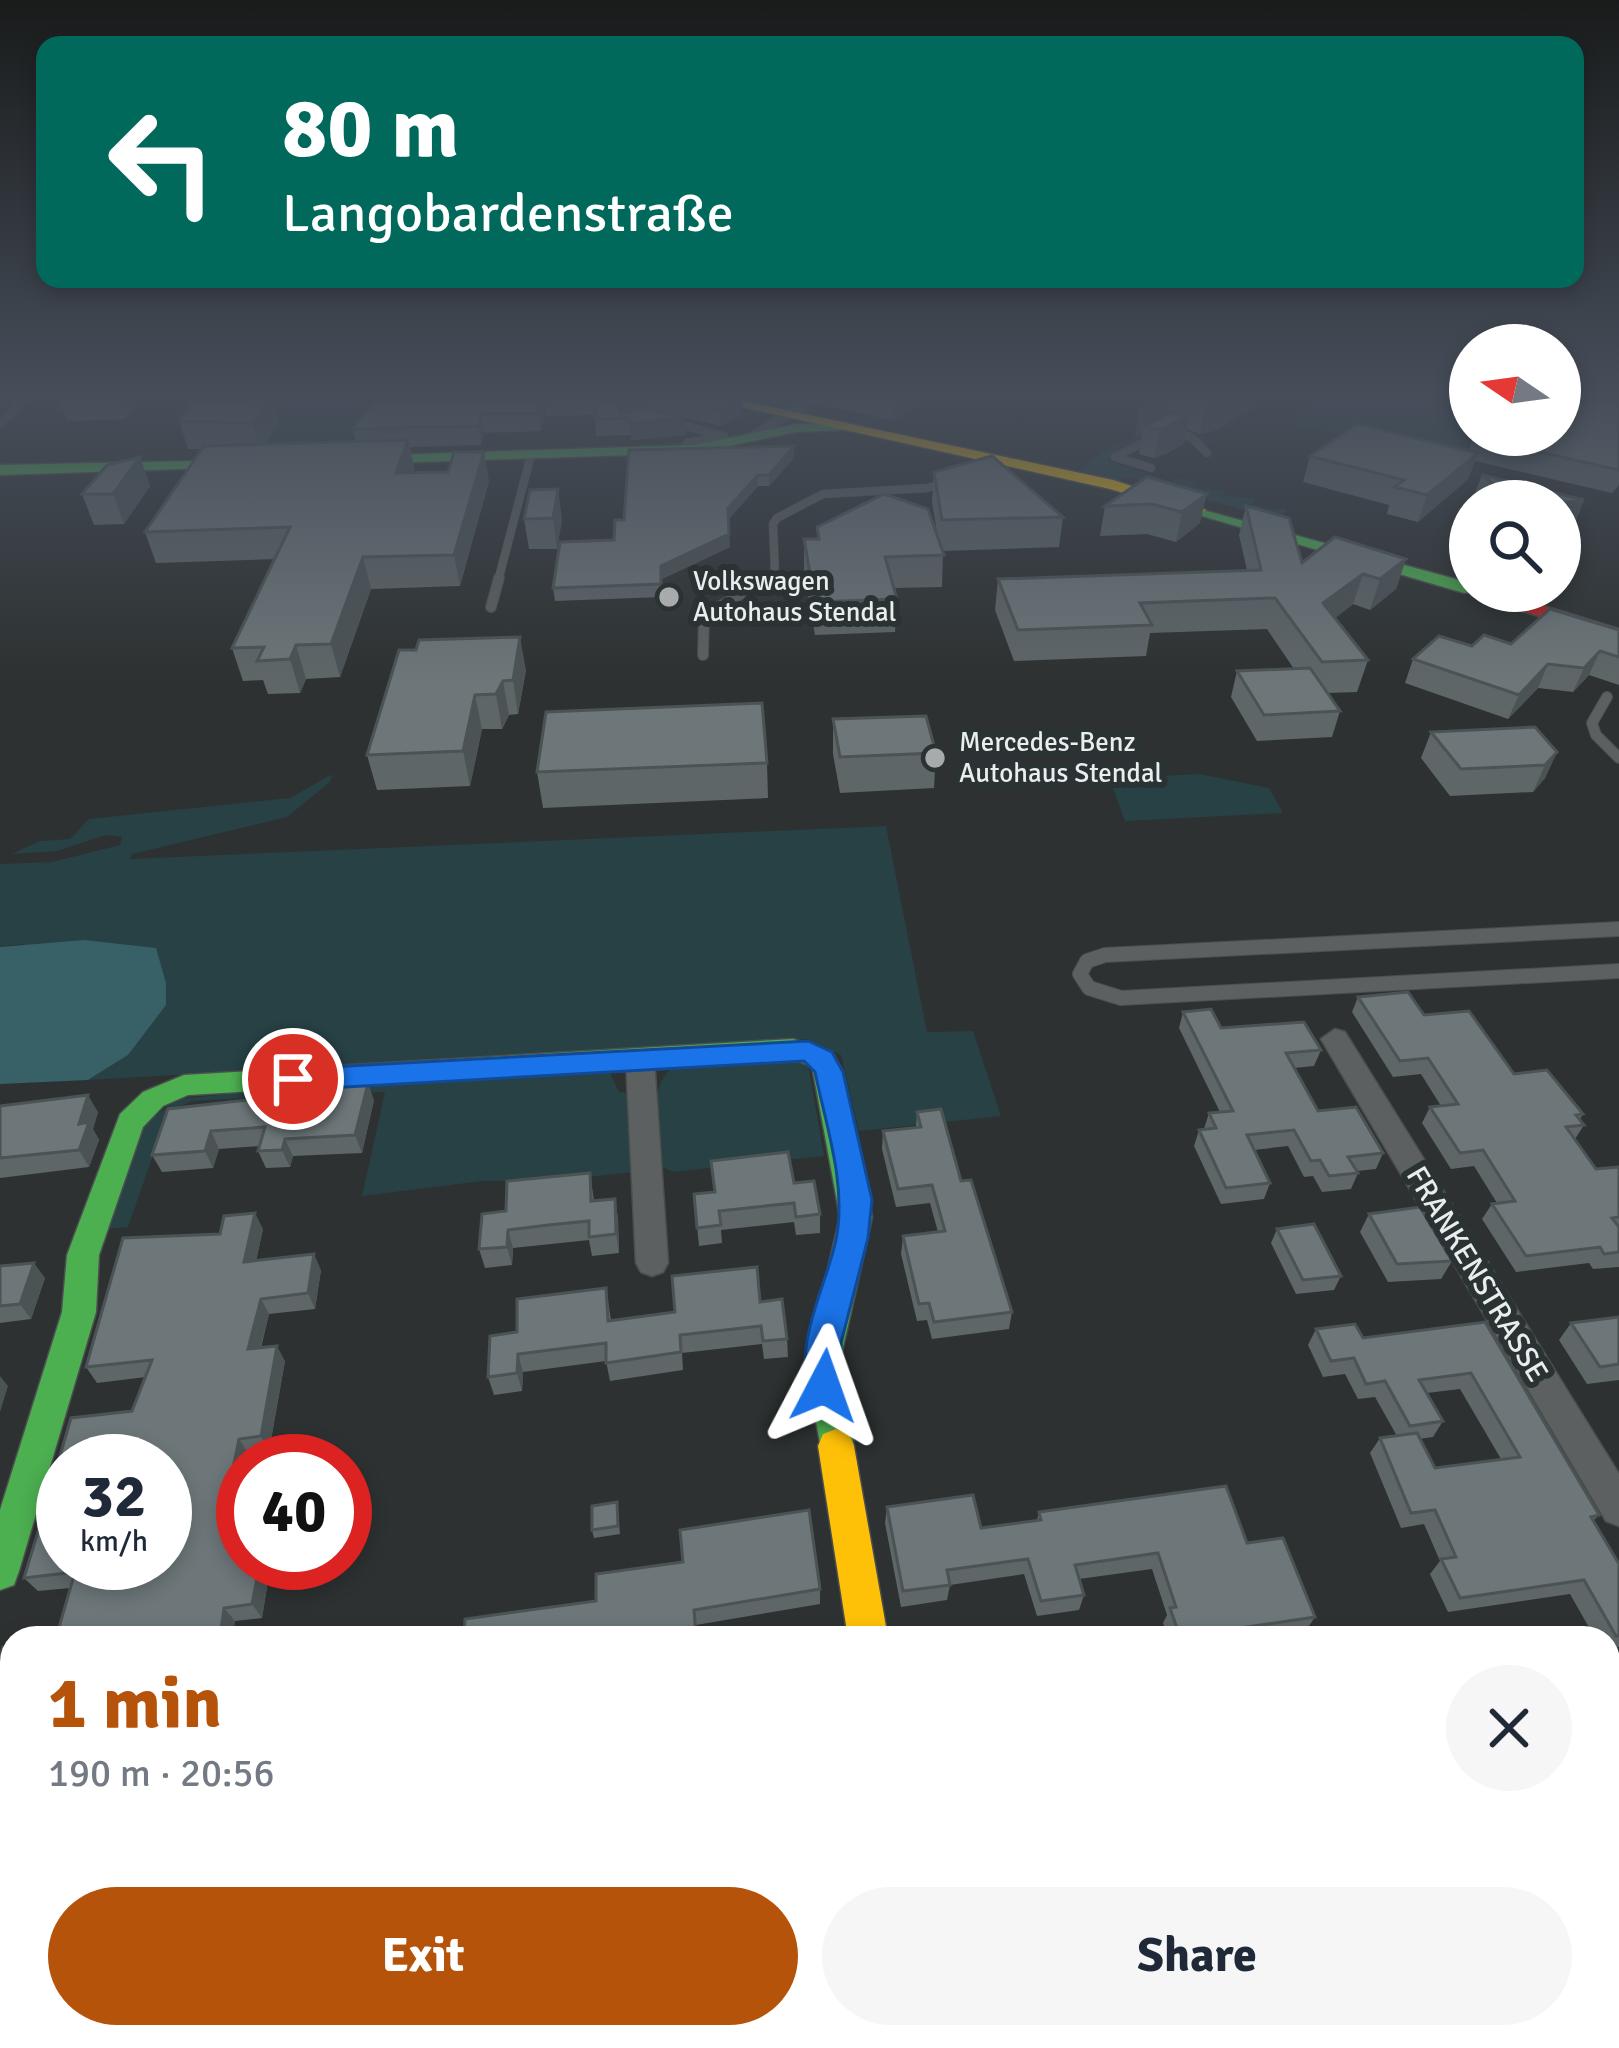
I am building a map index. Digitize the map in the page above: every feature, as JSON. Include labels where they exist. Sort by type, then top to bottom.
[{"type":"street","points":[[1128,491],[1449,583]]},
{"type":"street","points":[[1544,612],[1619,635]]},
{"type":"street","name":"FRANKENSTRASSE","points":[[1335,1040],[1619,1508]]},
{"type":"street","points":[[0,1571],[79,1312],[83,1255],[130,1123],[163,1091],[184,1085],[793,1048],[822,1059],[829,1072],[856,1217],[822,1366],[866,1626]]},
{"type":"street","points":[[640,1059],[652,1263]]},
{"type":"lane","points":[[491,607],[522,491]]},
{"type":"lane","points":[[703,656],[704,616],[775,574],[773,524],[777,518],[823,494],[882,491]]},
{"type":"lane","points":[[1607,697],[1592,723],[1596,735],[1619,758]]},
{"type":"lane","points":[[1619,929],[1105,955],[1087,961],[1080,974],[1089,988],[1121,998],[1619,971]]},
{"type":"shaded area","points":[[1175,491],[1226,491],[1222,495],[1256,499],[1252,504],[1275,510],[1286,508],[1287,512],[1272,518]]},
{"type":"shaded area","points":[[332,774],[330,782],[287,817],[132,854],[130,859],[886,826],[927,1032],[973,1031],[1001,1116],[859,1131],[841,1055],[807,1039],[88,1080],[128,1055],[23,944],[0,947],[0,864],[52,862],[120,845],[122,837],[106,835],[57,851],[12,854],[40,841],[70,839],[89,819],[290,798]]},
{"type":"shaded area","points":[[1200,774],[1269,788],[1283,813],[1125,821],[1109,778]]},
{"type":"shaded area","points":[[84,940],[156,948],[166,983],[166,1005],[128,1055],[88,1080],[0,1084],[0,947]]},
{"type":"shaded area","points":[[792,1060],[808,1064],[824,1156],[673,1172],[662,1167],[656,1101],[672,1068]]},
{"type":"shaded area","points":[[609,1071],[619,1092],[629,1093],[633,1172],[553,1181],[483,1181],[362,1196],[385,1092],[308,1095],[310,1088]]},
{"type":"shaded area","points":[[249,1092],[246,1098],[193,1101],[169,1110],[128,1227],[107,1229],[145,1124],[177,1099]]},
{"type":"building","points":[[85,491],[116,491],[113,494],[82,494]]},
{"type":"building","points":[[173,491],[473,491],[454,555],[363,557],[331,644],[296,645],[290,659],[257,661],[264,647],[232,648],[290,527],[145,532]]},
{"type":"building","points":[[530,491],[558,491],[553,518],[524,519]]},
{"type":"building","points":[[626,491],[744,491],[728,508],[729,534],[661,566],[661,584],[553,588],[560,542],[614,540],[615,520],[624,520]]},
{"type":"building","points":[[937,491],[1032,491],[1063,517],[942,520]]},
{"type":"building","points":[[1127,491],[1207,494],[1182,512],[1152,504],[1105,506]]},
{"type":"building","points":[[884,494],[928,509],[944,555],[885,557],[897,599],[815,602],[804,539],[819,539],[817,527]]},
{"type":"building","points":[[1246,506],[1289,518],[1302,563],[1335,537],[1406,559],[1380,579],[1363,574],[1323,603],[1368,660],[1322,662],[1275,598],[1140,603],[1152,625],[1018,630],[998,579],[1261,570]]},
{"type":"building","points":[[1547,612],[1619,630],[1619,657],[1600,651],[1584,668],[1548,664],[1519,695],[1413,659],[1439,636],[1472,646],[1484,635],[1511,644]]},
{"type":"building","points":[[520,637],[513,680],[503,681],[496,694],[475,695],[463,751],[367,755],[399,650],[416,650],[419,640]]},
{"type":"building","points":[[1310,668],[1340,711],[1264,715],[1237,671]]},
{"type":"building","points":[[762,703],[767,763],[537,772],[546,712]]},
{"type":"building","points":[[926,716],[936,753],[840,757],[833,719]]},
{"type":"building","points":[[1535,727],[1557,752],[1545,765],[1461,769],[1431,732]]},
{"type":"building","points":[[1408,992],[1424,1015],[1469,1011],[1514,1074],[1547,1070],[1583,1114],[1576,1115],[1584,1125],[1566,1127],[1596,1169],[1619,1167],[1619,1217],[1612,1218],[1619,1227],[1619,1252],[1604,1254],[1600,1247],[1526,1256],[1492,1204],[1515,1201],[1483,1150],[1460,1153],[1430,1107],[1458,1104],[1428,1058],[1400,1061],[1358,997]]},
{"type":"building","points":[[1211,1009],[1221,1028],[1304,1022],[1321,1050],[1286,1053],[1318,1111],[1356,1107],[1383,1153],[1348,1157],[1358,1173],[1329,1176],[1320,1160],[1311,1161],[1294,1130],[1247,1135],[1270,1183],[1226,1188],[1199,1130],[1216,1128],[1209,1113],[1233,1111],[1183,1012]]},
{"type":"building","points":[[368,1083],[355,1135],[285,1139],[282,1150],[258,1151],[265,1127],[211,1131],[205,1151],[152,1155],[168,1109],[290,1095],[293,1087]]},
{"type":"building","points":[[88,1095],[79,1124],[89,1122],[79,1150],[0,1158],[0,1106]]},
{"type":"building","points":[[941,1109],[961,1181],[971,1180],[1012,1312],[934,1322],[929,1303],[919,1304],[903,1236],[945,1231],[932,1185],[898,1189],[883,1131],[921,1127],[917,1112]]},
{"type":"building","points":[[788,1152],[794,1183],[814,1181],[820,1214],[796,1217],[794,1203],[719,1211],[721,1225],[697,1228],[694,1194],[715,1192],[711,1161]]},
{"type":"building","points":[[590,1173],[591,1201],[615,1199],[616,1234],[589,1237],[589,1221],[548,1225],[508,1230],[507,1247],[479,1249],[482,1214],[506,1211],[507,1181]]},
{"type":"building","points":[[1420,1207],[1452,1261],[1397,1264],[1369,1214]]},
{"type":"building","points":[[255,1213],[244,1262],[314,1254],[308,1293],[261,1299],[248,1349],[277,1346],[261,1434],[216,1434],[216,1590],[255,1590],[252,1604],[224,1608],[222,1626],[59,1626],[70,1590],[192,1590],[192,1434],[66,1434],[71,1418],[132,1411],[152,1360],[86,1367],[123,1238],[220,1234],[224,1216]]},
{"type":"building","points":[[1314,1224],[1341,1276],[1303,1280],[1277,1229]]},
{"type":"building","points":[[34,1263],[20,1304],[0,1306],[0,1266]]},
{"type":"building","points":[[757,1267],[760,1302],[782,1299],[787,1339],[763,1341],[761,1326],[680,1335],[681,1352],[606,1363],[606,1343],[518,1354],[517,1373],[488,1377],[490,1336],[517,1332],[517,1299],[606,1288],[608,1321],[675,1312],[672,1276]]},
{"type":"building","points":[[1619,1317],[1619,1364],[1600,1367],[1571,1323]]},
{"type":"building","points":[[1485,1322],[1599,1515],[1591,1517],[1619,1564],[1619,1626],[1610,1626],[1584,1580],[1460,1598],[1441,1559],[1456,1557],[1435,1510],[1411,1513],[1380,1438],[1417,1433],[1435,1468],[1520,1457],[1471,1373],[1419,1380],[1443,1421],[1410,1426],[1385,1381],[1366,1384],[1354,1358],[1331,1361],[1316,1329],[1355,1324],[1363,1338]]},
{"type":"building","points":[[1226,1486],[1247,1543],[1283,1538],[1315,1617],[1254,1626],[1176,1626],[1170,1608],[1176,1607],[1158,1553],[1075,1565],[1084,1595],[1041,1601],[1028,1559],[947,1570],[950,1585],[903,1591],[887,1507],[973,1495],[981,1528],[1041,1520],[1039,1512]]},
{"type":"building","points":[[617,1502],[618,1526],[592,1530],[592,1506]]},
{"type":"building","points":[[809,1510],[820,1589],[694,1610],[695,1626],[465,1626],[465,1619],[596,1601],[596,1574],[683,1562],[680,1530]]},
{"type":"building","points":[[36,1538],[36,1577],[24,1578]]},
{"type":"traffic: fast","points":[[1198,510],[1449,583]]},
{"type":"traffic: fast","points":[[0,1571],[79,1312],[83,1255],[130,1122],[153,1099],[184,1085],[793,1049],[822,1059],[829,1072],[856,1217],[822,1366],[836,1446]]},
{"type":"traffic: slow","points":[[1132,491],[1198,510]]},
{"type":"traffic: slow","points":[[836,1446],[866,1626]]},
{"type":"traffic: jam","points":[[1545,612],[1619,635]]},
{"type":"place","name":"Volkswagen Autohaus Stendal","points":[[669,597]]},
{"type":"place","name":"Mercedes-Benz Autohaus Stendal","points":[[935,758]]},
{"type":"route","points":[[293,1079],[793,1048],[822,1059],[829,1072],[856,1200],[852,1238],[824,1343],[824,1386]]}]
